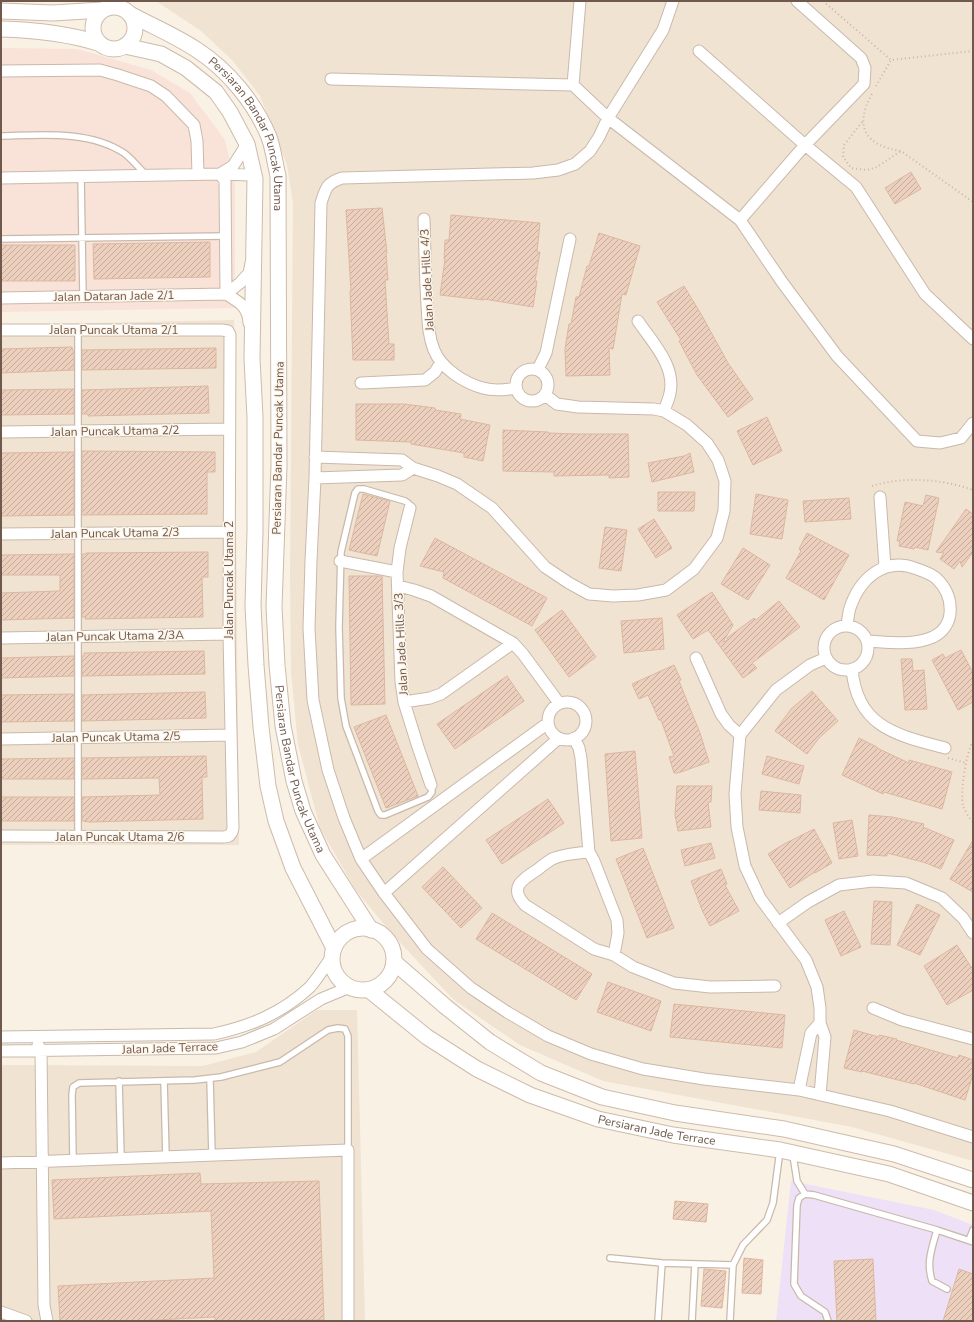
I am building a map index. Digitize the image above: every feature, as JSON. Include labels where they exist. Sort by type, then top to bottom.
[{"type":"street","points":[[573,85],[580,1]]},
{"type":"street","points":[[673,1],[663,30],[608,118],[599,137],[590,151],[575,164],[558,170],[533,173],[342,178],[331,182],[325,191],[321,203],[315,478],[309,628],[313,700],[328,770],[344,818],[361,859],[384,893],[427,949],[471,988],[507,1012],[548,1036],[590,1054],[643,1069],[704,1079],[799,1090],[890,1111],[973,1136]]},
{"type":"street","points":[[740,220],[804,145],[864,84],[865,68],[861,58],[797,1]]},
{"type":"street","points":[[1,11],[53,13],[116,7],[134,20],[135,27],[134,35],[131,41],[118,49],[104,47],[98,43],[74,36],[48,32],[4,29]]},
{"type":"street","points":[[98,43],[92,29],[93,22],[97,15],[116,7]]},
{"type":"street","name":"Persiaran Bandar Puncak Utama","points":[[116,7],[198,50],[230,78],[249,100],[269,137],[278,176],[279,466],[274,607],[277,665],[283,726],[294,781],[303,811],[323,855],[371,930]]},
{"type":"street","name":"Persiaran Bandar Puncak Utama","points":[[125,46],[161,54],[186,68],[216,92],[230,112],[247,144],[256,179],[252,359],[255,417],[256,531],[253,606],[261,728],[268,786],[276,821],[293,868],[333,952]]},
{"type":"street","points":[[699,51],[804,145],[856,187],[925,294],[973,339]]},
{"type":"street","points":[[1,71],[100,70],[151,86],[166,96],[194,125],[197,141],[198,174]]},
{"type":"street","points":[[331,79],[573,85],[608,118],[740,220],[782,282],[837,356],[917,441],[940,443],[961,438],[973,423]]},
{"type":"street","points":[[220,174],[232,166],[247,144]]},
{"type":"street","points":[[220,174],[225,181],[226,294]]},
{"type":"street","points":[[1,178],[220,174],[250,175],[256,179]]},
{"type":"street","name":"Jalan Jade Hills 4/3","points":[[424,219],[425,286],[428,330],[434,350],[441,362]]},
{"type":"street","points":[[226,294],[240,283],[249,273],[255,239]]},
{"type":"street","points":[[538,369],[546,353],[570,239]]},
{"type":"street","points":[[226,294],[243,304],[249,317],[252,359]]},
{"type":"street","name":"Jalan Dataran Jade 2/1","points":[[1,298],[226,294]]},
{"type":"street","points":[[638,321],[663,358],[670,374],[670,393],[664,411]]},
{"type":"street","name":"Jalan Puncak Utama 2/1","points":[[1,330],[228,331]]},
{"type":"street","name":"Jalan Puncak Utama 2","points":[[228,331],[230,336],[229,634],[233,828]]},
{"type":"street","points":[[361,383],[425,380],[435,372],[441,362],[465,380],[483,388],[504,390],[516,388]]},
{"type":"street","points":[[526,369],[538,369],[548,381],[547,391],[541,399],[530,401],[521,397],[516,388],[518,377],[521,372],[526,369]]},
{"type":"street","points":[[315,457],[402,460],[413,468],[457,484],[492,508],[545,568],[589,594],[613,596],[638,595],[666,590],[694,569],[716,538],[724,511],[724,481],[718,460],[707,442],[687,424],[664,411],[654,408],[578,407],[558,404],[545,395]]},
{"type":"street","name":"Jalan Puncak Utama 2/2","points":[[1,432],[229,429]]},
{"type":"street","points":[[315,478],[402,475],[413,468]]},
{"type":"street","points":[[880,497],[885,567]]},
{"type":"street","name":"Jalan Jade Hills 3/3","points":[[410,508],[400,548],[397,572],[401,682],[404,702],[432,785]]},
{"type":"street","name":"Jalan Puncak Utama 2/3","points":[[1,534],[229,532]]},
{"type":"street","points":[[340,561],[397,572]]},
{"type":"street","points":[[847,626],[850,608],[864,581],[885,567],[897,565],[911,566],[935,578],[945,589],[950,600],[951,613],[948,624],[933,637],[918,642],[867,641]]},
{"type":"street","name":"Jalan Jade Hills 3/3","points":[[398,586],[431,596],[513,643],[524,654],[559,703]]},
{"type":"street","points":[[847,626],[855,628],[862,633],[867,641],[868,650],[860,665],[852,669],[842,670],[833,666],[826,658],[824,650],[825,640],[830,633],[838,628],[847,626]]},
{"type":"street","name":"Jalan Puncak Utama 2/3A","points":[[1,638],[229,634]]},
{"type":"street","name":"Jalan Jade Hills 3/3","points":[[404,702],[430,698],[441,694],[513,643]]},
{"type":"street","points":[[696,658],[720,714],[740,735]]},
{"type":"street","points":[[820,1095],[825,1037],[820,1023],[820,1008],[817,987],[806,960],[760,898],[745,866],[737,827],[736,794],[740,735],[776,690],[810,665],[826,658]]},
{"type":"street","points":[[852,669],[859,700],[869,714],[885,728],[905,737],[945,748]]},
{"type":"street","points":[[571,702],[576,704],[584,713],[586,719],[583,730],[574,738],[564,740],[554,734],[548,723],[550,711],[559,703],[571,702]]},
{"type":"street","points":[[361,859],[548,723]]},
{"type":"street","name":"Jalan Puncak Utama 2/5","points":[[1,739],[231,735]]},
{"type":"street","points":[[384,893],[559,738]]},
{"type":"street","points":[[574,738],[579,748],[581,758],[589,852],[617,920],[618,933],[614,955]]},
{"type":"street","name":"Jalan Puncak Utama 2/6","points":[[1,836],[224,837],[230,836],[233,828]]},
{"type":"street","points":[[589,852],[574,853],[553,859],[526,877],[519,884],[517,891],[518,899],[594,949],[614,955],[633,967],[674,983],[710,987],[776,986]]},
{"type":"street","points":[[778,923],[808,902],[839,885],[873,880],[906,883],[942,898],[963,918],[973,933]]},
{"type":"street","points":[[362,928],[381,934],[393,951],[394,962],[386,980],[369,990],[359,990],[350,988],[341,982],[335,974],[332,966],[333,952],[338,940],[344,934],[352,930],[362,928]]},
{"type":"street","name":"Jalan Jade Terrace","points":[[1,1037],[214,1034],[238,1028],[268,1016],[292,1001],[311,986],[333,952]]},
{"type":"street","name":"Persiaran Jade Terrace","points":[[394,962],[446,1008],[490,1042],[541,1073],[602,1097],[674,1113],[784,1129],[894,1154],[973,1180]]},
{"type":"street","name":"Jalan Jade Terrace","points":[[1,1051],[216,1048],[242,1042],[274,1029],[321,999],[350,988]]},
{"type":"street","name":"Persiaran Jade Terrace","points":[[369,990],[427,1037],[477,1069],[530,1095],[598,1119],[673,1135],[786,1151],[889,1174],[973,1203]]},
{"type":"street","points":[[873,1008],[902,1020],[973,1039]]},
{"type":"street","points":[[799,1090],[811,1033],[820,1023]]},
{"type":"street","points":[[26,1036],[37,1044],[41,1050],[44,1305],[47,1321]]},
{"type":"street","points":[[41,1050],[47,1044],[60,1036]]},
{"type":"street","points":[[1,1163],[348,1150],[348,1321]]},
{"type":"street","points":[[1,1312],[26,1321]]},
{"type":"lane","points":[[1,136],[51,135],[86,138],[107,144],[126,154],[146,175]]},
{"type":"lane","points":[[81,177],[83,296]]},
{"type":"lane","points":[[1,239],[226,236]]},
{"type":"lane","points":[[78,330],[78,837]]},
{"type":"lane","points":[[410,508],[408,503],[405,501],[364,489],[358,489],[355,493],[344,537],[340,561],[339,627],[342,711],[346,726],[378,811],[381,815],[385,815],[428,797],[432,792],[432,785]]},
{"type":"lane","points":[[74,1160],[73,1087],[79,1084],[221,1077],[280,1062],[328,1030],[338,1028],[345,1029],[348,1036],[348,1150]]},
{"type":"lane","points":[[210,1078],[212,1155]]},
{"type":"lane","points":[[164,1081],[166,1157]]},
{"type":"lane","points":[[119,1082],[121,1158]]},
{"type":"lane","points":[[786,1151],[797,1181],[805,1194]]},
{"type":"lane","points":[[730,1321],[733,1266],[743,1245],[767,1220],[774,1203],[786,1151]]},
{"type":"lane","points":[[828,1321],[825,1312],[801,1296],[794,1284],[797,1205],[799,1198],[805,1194],[814,1195],[971,1241],[973,1230]]},
{"type":"lane","points":[[937,1230],[930,1253],[929,1271],[932,1281],[946,1289]]},
{"type":"lane","points":[[610,1258],[662,1263],[733,1266]]},
{"type":"lane","points":[[658,1321],[662,1263]]},
{"type":"lane","points":[[692,1321],[696,1264]]},
{"type":"path","points":[[823,1],[891,60],[973,51]]},
{"type":"path","points":[[876,86],[891,60]]},
{"type":"path","points":[[872,93],[862,122],[844,145],[843,157],[851,168],[867,170],[877,167],[901,151]]},
{"type":"path","points":[[862,122],[867,136],[875,143],[888,149],[901,151],[973,202]]},
{"type":"path","points":[[872,486],[890,481],[915,480],[942,482],[973,490]]},
{"type":"path","points":[[973,741],[966,763],[962,792],[964,807],[973,822]]},
{"type":"path","points":[[945,748],[946,756],[949,759],[966,763]]},
{"type":"shaded area","points":[[156,1],[973,1],[973,1161],[852,1127],[603,1081],[520,1045],[454,1000],[392,934],[355,889],[320,828],[298,744],[291,672],[290,575],[293,203],[287,165],[260,96],[232,60],[201,31]]},
{"type":"shaded area","points":[[1,48],[77,49],[151,70],[190,93],[225,140],[235,184],[235,308],[1,312]]},
{"type":"shaded area","points":[[234,320],[239,845],[1,845],[1,325]]},
{"type":"shaded area","points":[[317,1010],[357,1010],[365,1321],[1,1321],[1,1065],[203,1066],[256,1052]]},
{"type":"shaded area","points":[[791,1181],[934,1210],[973,1225],[973,1321],[776,1321]]},
{"type":"building","points":[[911,172],[921,189],[895,204],[885,188]]},
{"type":"building","points":[[382,208],[387,253],[388,280],[385,280],[389,344],[394,344],[394,360],[353,360],[351,291],[346,210]]},
{"type":"building","points":[[451,215],[540,223],[537,252],[540,252],[535,281],[537,281],[533,307],[484,299],[440,295],[445,259],[445,240],[449,240]]},
{"type":"building","points":[[599,233],[640,246],[626,295],[622,294],[613,349],[609,348],[610,375],[566,376],[565,349],[569,324],[571,324],[576,297],[579,297],[587,266],[589,266]]},
{"type":"building","points":[[210,242],[210,277],[94,279],[93,244]]},
{"type":"building","points":[[1,245],[75,245],[75,281],[1,281]]},
{"type":"building","points":[[684,286],[728,363],[753,399],[728,417],[697,375],[679,341],[681,340],[657,302]]},
{"type":"building","points":[[72,347],[74,351],[74,370],[1,373],[1,349]]},
{"type":"building","points":[[216,348],[216,368],[82,370],[82,350]]},
{"type":"building","points":[[208,386],[209,413],[88,416],[88,414],[82,414],[82,390]]},
{"type":"building","points":[[74,389],[74,414],[1,415],[1,390]]},
{"type":"building","points":[[356,404],[404,404],[435,408],[435,410],[461,414],[460,419],[490,425],[483,461],[464,457],[464,453],[411,444],[411,442],[356,440]]},
{"type":"building","points":[[767,417],[782,451],[753,465],[737,431]]},
{"type":"building","points":[[503,430],[576,434],[628,434],[629,477],[609,478],[609,475],[554,476],[554,472],[503,471]]},
{"type":"building","points":[[82,451],[215,452],[215,472],[207,472],[207,514],[82,515]]},
{"type":"building","points":[[74,452],[74,515],[1,516],[1,453]]},
{"type":"building","points":[[690,453],[694,472],[652,482],[648,463],[684,456]]},
{"type":"building","points":[[658,492],[695,492],[694,511],[658,511]]},
{"type":"building","points":[[363,494],[390,501],[377,556],[349,550]]},
{"type":"building","points":[[756,494],[788,500],[782,539],[750,534]]},
{"type":"building","points":[[926,495],[939,498],[928,550],[899,546],[900,541],[897,541],[905,502],[923,506]]},
{"type":"building","points":[[849,498],[851,519],[805,522],[803,501]]},
{"type":"building","points":[[966,509],[973,514],[973,552],[962,567],[960,561],[954,569],[940,559],[944,553],[936,552]]},
{"type":"building","points":[[654,519],[672,548],[656,558],[638,529]]},
{"type":"building","points":[[605,527],[627,530],[621,571],[599,568]]},
{"type":"building","points":[[807,533],[849,555],[824,600],[786,578],[801,551],[799,549]]},
{"type":"building","points":[[435,538],[547,598],[532,626],[443,578],[444,572],[420,566]]},
{"type":"building","points":[[743,548],[770,565],[748,600],[721,584]]},
{"type":"building","points":[[208,552],[208,577],[202,577],[203,617],[85,619],[85,617],[82,617],[82,554]]},
{"type":"building","points":[[74,554],[74,618],[1,620],[1,593],[60,591],[60,575],[1,575],[1,555]]},
{"type":"building","points":[[349,576],[382,576],[385,704],[351,705]]},
{"type":"building","points":[[712,592],[733,625],[723,642],[728,640],[727,638],[754,618],[756,620],[779,601],[800,627],[752,663],[757,668],[743,678],[708,630],[693,639],[677,615]]},
{"type":"building","points":[[562,610],[596,657],[569,677],[535,630]]},
{"type":"building","points":[[662,618],[664,649],[624,653],[621,621]]},
{"type":"building","points":[[961,650],[973,673],[973,702],[958,710],[932,660],[943,654],[945,658]]},
{"type":"building","points":[[204,651],[205,674],[82,676],[82,656],[84,656],[84,653]]},
{"type":"building","points":[[74,656],[74,676],[1,678],[1,658]]},
{"type":"building","points":[[901,659],[912,659],[913,671],[924,670],[927,709],[905,710]]},
{"type":"building","points":[[674,665],[681,680],[679,681],[700,733],[709,762],[678,773],[674,773],[669,757],[674,756],[661,720],[659,720],[648,695],[639,699],[632,684]]},
{"type":"building","points":[[507,676],[524,701],[455,749],[437,724]]},
{"type":"building","points":[[812,691],[838,721],[819,738],[807,754],[775,731],[791,709]]},
{"type":"building","points":[[205,692],[206,718],[82,721],[82,695]]},
{"type":"building","points":[[74,694],[74,721],[1,722],[1,695]]},
{"type":"building","points":[[386,715],[418,796],[386,808],[354,727]]},
{"type":"building","points":[[859,738],[909,763],[909,760],[952,772],[942,809],[884,792],[883,794],[842,775]]},
{"type":"building","points":[[635,751],[642,838],[611,841],[605,754]]},
{"type":"building","points":[[206,756],[207,777],[202,777],[203,819],[82,821],[82,797],[160,795],[159,778],[82,779],[82,758]]},
{"type":"building","points":[[767,756],[804,766],[799,784],[762,774]]},
{"type":"building","points":[[74,758],[74,779],[1,779],[1,759]]},
{"type":"building","points":[[677,786],[712,786],[711,802],[708,802],[711,827],[678,831],[675,815]]},
{"type":"building","points":[[761,791],[801,795],[800,813],[759,810]]},
{"type":"building","points":[[1,797],[74,797],[74,821],[1,821]]},
{"type":"building","points":[[548,799],[564,823],[502,864],[486,840]]},
{"type":"building","points":[[869,815],[892,817],[924,824],[923,827],[954,840],[941,869],[923,862],[887,853],[887,856],[867,855]]},
{"type":"building","points":[[852,820],[858,856],[839,859],[833,823]]},
{"type":"building","points":[[814,829],[832,863],[790,888],[768,854]]},
{"type":"building","points":[[973,840],[973,892],[950,879]]},
{"type":"building","points":[[711,843],[715,858],[685,866],[681,850]]},
{"type":"building","points":[[643,848],[674,928],[647,938],[616,859]]},
{"type":"building","points":[[443,867],[482,908],[461,928],[422,887]]},
{"type":"building","points":[[721,869],[727,884],[725,885],[739,911],[710,926],[691,881]]},
{"type":"building","points":[[874,901],[892,902],[890,945],[871,944]]},
{"type":"building","points":[[917,904],[940,915],[920,955],[897,945]]},
{"type":"building","points":[[844,911],[861,947],[841,956],[825,920]]},
{"type":"building","points":[[492,913],[592,974],[576,1000],[476,939]]},
{"type":"building","points":[[957,945],[973,970],[973,990],[947,1005],[924,966]]},
{"type":"building","points":[[608,982],[661,1001],[651,1031],[597,1012]]},
{"type":"building","points":[[674,1004],[785,1015],[782,1048],[670,1037]]},
{"type":"building","points":[[854,1030],[879,1037],[879,1035],[897,1039],[896,1040],[958,1058],[959,1055],[973,1060],[973,1074],[965,1100],[914,1083],[844,1068]]},
{"type":"building","points":[[200,1173],[201,1184],[319,1181],[324,1320],[215,1321],[215,1317],[137,1321],[60,1321],[58,1286],[214,1278],[211,1211],[54,1219],[52,1180]]},
{"type":"building","points":[[675,1201],[708,1204],[706,1222],[673,1219]]},
{"type":"building","points":[[744,1258],[763,1260],[761,1294],[742,1293]]},
{"type":"building","points":[[873,1259],[876,1321],[837,1321],[834,1261]]},
{"type":"building","points":[[704,1269],[726,1271],[722,1308],[701,1306]]},
{"type":"building","points":[[959,1269],[973,1274],[973,1321],[943,1321]]}]
